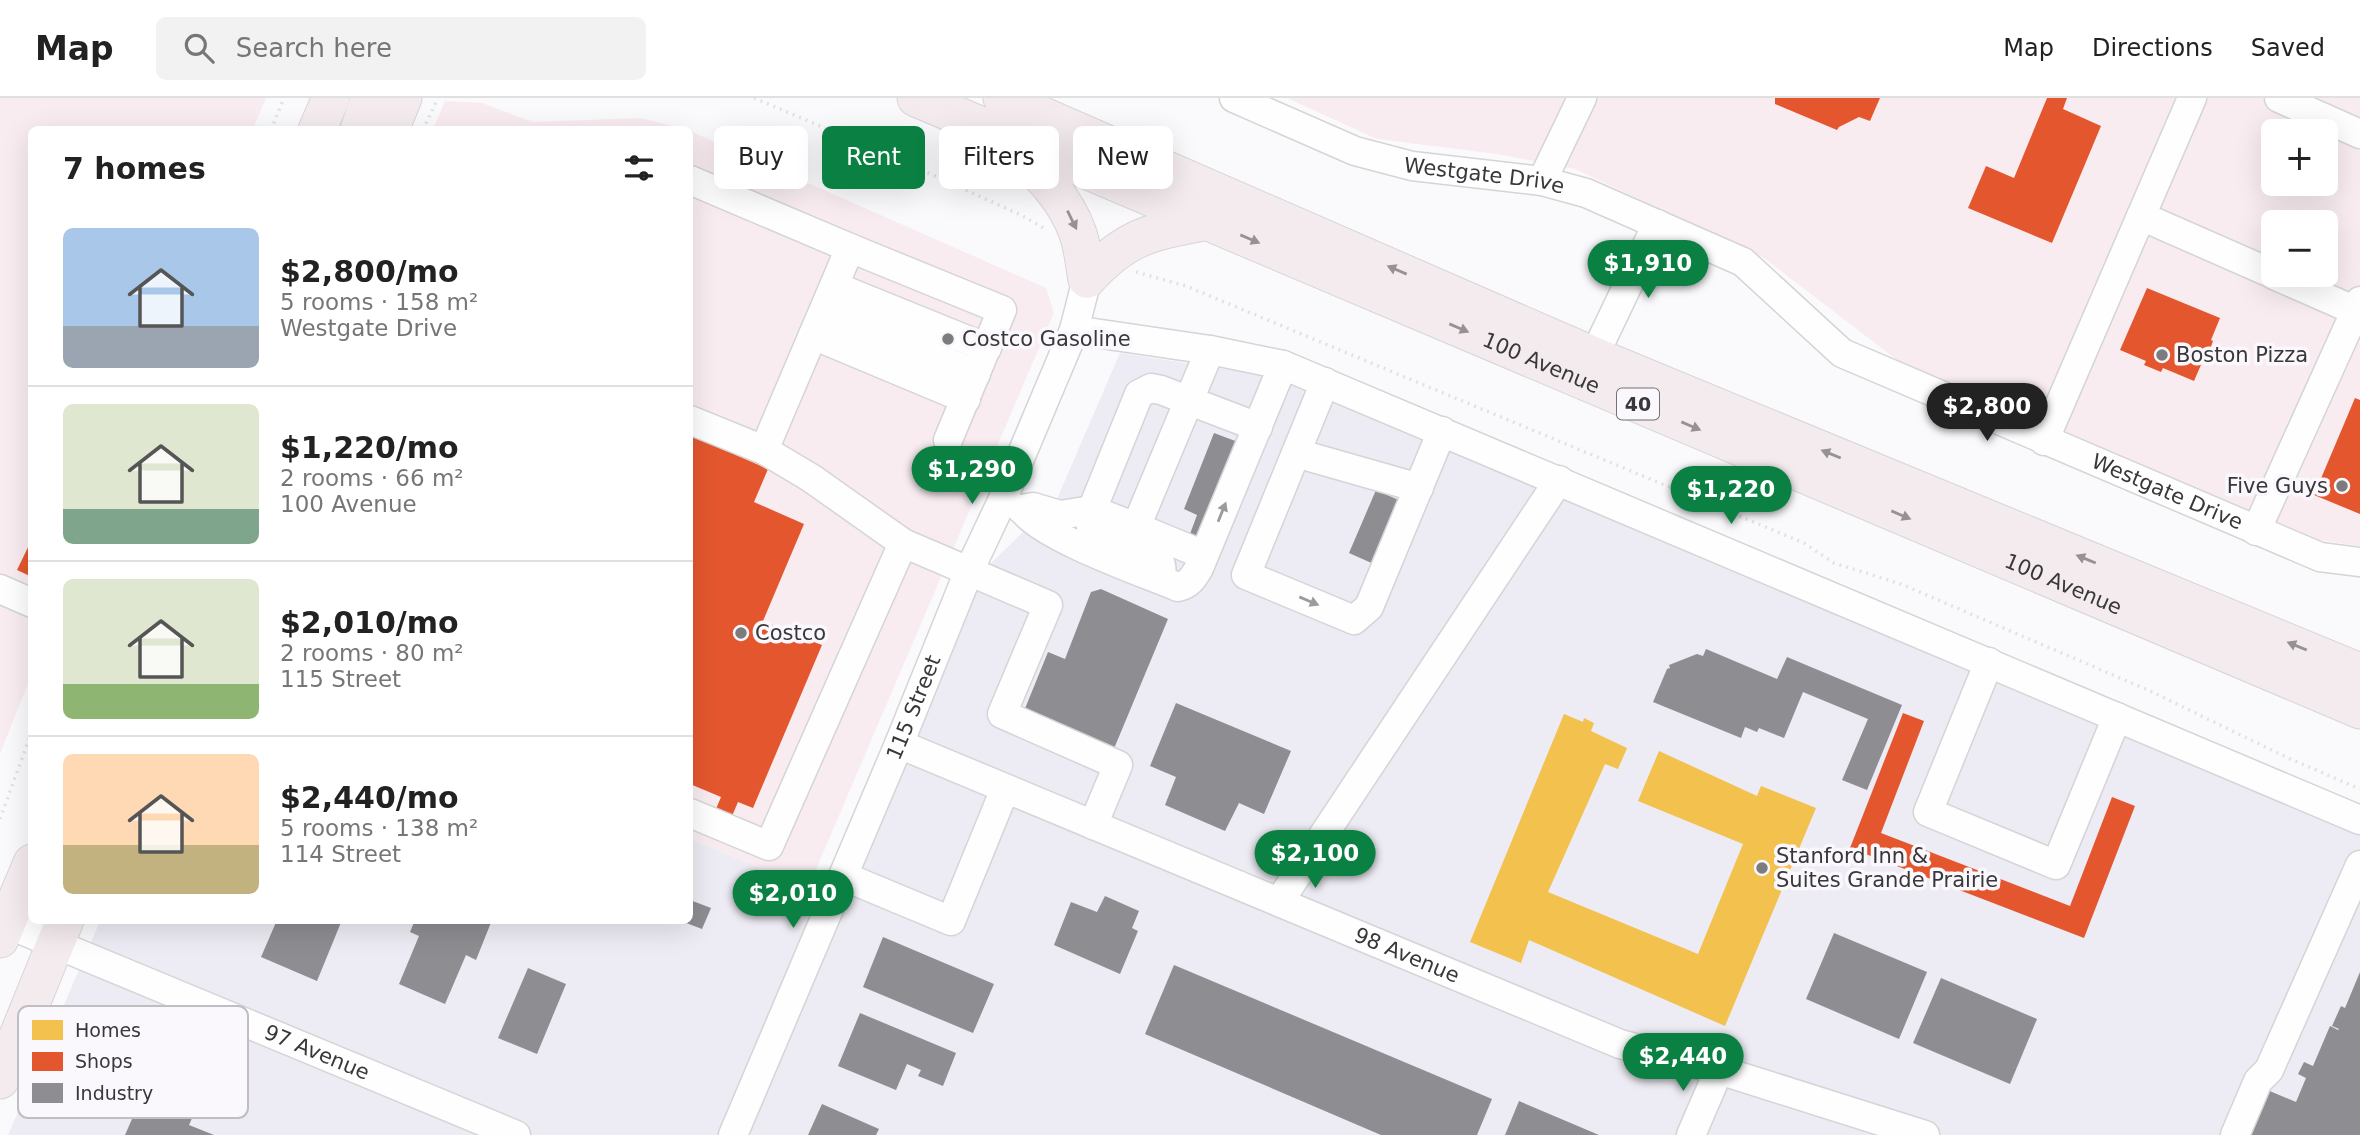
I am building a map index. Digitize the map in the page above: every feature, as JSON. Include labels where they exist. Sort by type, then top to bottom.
[{"type":"main road","points":[[319,126],[331,98]]},
{"type":"main road","points":[[360,126],[370,98]]},
{"type":"main road","points":[[392,126],[403,98]]},
{"type":"main road","name":"100 Avenue","points":[[916,98],[999,115],[1594,355],[2360,672]]},
{"type":"main road","points":[[999,115],[1066,207],[1078,232],[1087,279]]},
{"type":"main road","name":"100 Avenue","points":[[999,115],[1208,221],[2360,710]]},
{"type":"main road","points":[[1087,279],[1106,258],[1138,238],[1208,221]]},
{"type":"main road","points":[[2,928],[28,872]]},
{"type":"main road","points":[[31,1006],[61,933]]},
{"type":"main road","points":[[0,1080],[18,1037]]},
{"type":"street","name":"Westgate Drive","points":[[1234,98],[1355,151],[1412,166],[1542,181],[1586,193],[1743,262],[1842,353],[2320,557],[2360,562]]},
{"type":"street","points":[[1542,181],[1582,98]]},
{"type":"street","points":[[2044,441],[2192,98]]},
{"type":"street","points":[[2278,98],[2360,134]]},
{"type":"street","points":[[693,182],[832,292],[981,361]]},
{"type":"street","points":[[2141,216],[2261,268]]},
{"type":"street","points":[[1594,355],[1657,224]]},
{"type":"street","name":"115 Street","points":[[733,1135],[899,744],[969,571],[1012,505],[1074,330],[1087,279]]},
{"type":"street","points":[[2256,531],[2350,351],[2358,306],[2308,287]]},
{"type":"street","points":[[832,292],[1002,310],[948,440]]},
{"type":"street","points":[[832,292],[981,361]]},
{"type":"street","points":[[764,450],[832,292]]},
{"type":"street","points":[[1074,330],[1210,350],[1283,365],[2360,820]]},
{"type":"street","points":[[1136,527],[1210,350]]},
{"type":"street","points":[[1012,505],[1028,519],[1063,538],[1178,587],[1186,585],[1192,580],[1204,555],[1283,365]]},
{"type":"street","points":[[1325,382],[1246,575],[1354,620],[1369,607],[1442,431]]},
{"type":"street","points":[[1063,538],[1091,521],[1139,394],[1151,388],[1258,427]]},
{"type":"street","points":[[693,421],[764,450],[811,478],[903,543],[1048,605],[1002,714],[1118,765],[1093,825]]},
{"type":"street","points":[[1296,453],[1419,488]]},
{"type":"street","points":[[1279,902],[1559,480]]},
{"type":"street","points":[[1012,505],[1136,527],[1204,555]]},
{"type":"street","points":[[1091,521],[1132,549],[1144,548],[1153,553],[1162,566],[1160,579]]},
{"type":"street","points":[[693,814],[769,846],[903,543]]},
{"type":"street","points":[[0,589],[28,601]]},
{"type":"street","points":[[1989,662],[1928,812],[2056,865],[2117,717]]},
{"type":"street","name":"98 Avenue","points":[[899,744],[1620,1044],[1719,1070],[1925,1135]]},
{"type":"street","points":[[843,876],[951,921],[1005,789]]},
{"type":"street","points":[[2235,1135],[2258,1081],[2269,1070],[2360,865]]},
{"type":"street","name":"97 Avenue","points":[[2,928],[61,933],[225,1006]]},
{"type":"street","name":"97 Avenue","points":[[248,1016],[516,1135]]},
{"type":"street","points":[[1691,1135],[1719,1070]]},
{"type":"path","points":[[273,126],[284,98]]},
{"type":"path","points":[[425,126],[438,98]]},
{"type":"path","points":[[754,98],[917,167],[1023,216],[1053,234]]},
{"type":"path","points":[[1131,270],[1198,291],[1804,543],[1834,563],[1901,584],[2148,690],[2286,757],[2360,789]]},
{"type":"path","points":[[0,819],[28,742]]},
{"type":"shaded area","points":[[0,98],[266,98],[254,126],[28,126],[28,684],[0,754]]},
{"type":"shaded area","points":[[1287,98],[2360,98],[2360,546],[2319,540],[1901,363],[1764,258],[1575,169],[1497,154],[1377,139]]},
{"type":"shaded area","points":[[445,101],[482,103],[533,122],[641,118],[673,126],[434,126]]},
{"type":"shaded area","points":[[693,132],[714,142],[714,189],[808,189],[808,183],[1046,288],[1054,313],[808,888],[693,840]]},
{"type":"shaded area","points":[[1120,353],[1271,376],[2360,836],[2360,1135],[8,1135],[18,1112],[18,1118],[248,1118],[248,1006],[63,1006],[99,924],[693,924],[693,840],[847,907],[986,568],[1057,499]]},
{"type":"building: Homes","name":"Stanford Inn & Suites Grande Prairie","points":[[1564,714],[1583,722],[1584,718],[1594,723],[1591,731],[1627,748],[1618,769],[1605,764],[1548,892],[1698,954],[1743,844],[1638,801],[1659,751],[1757,796],[1761,786],[1816,808],[1725,1026],[1529,940],[1521,963],[1470,942]]},
{"type":"building: Shops","points":[[1775,98],[1880,98],[1870,121],[1859,117],[1837,130],[1775,104]]},
{"type":"building: Shops","points":[[2047,98],[2067,98],[2063,109],[2101,126],[2052,243],[1968,208],[1986,166],[2014,178]]},
{"type":"building: Shops","points":[[2147,288],[2220,318],[2209,352],[2207,351],[2194,381],[2163,368],[2161,372],[2144,365],[2146,361],[2120,350]]},
{"type":"building: Shops","points":[[2355,398],[2360,400],[2360,514],[2314,495]]},
{"type":"building: Shops","name":"Costco","points":[[693,436],[768,469],[754,502],[804,524],[763,621],[822,645],[753,808],[738,802],[732,816],[716,809],[721,797],[693,785]]},
{"type":"building: Shops","points":[[28,547],[28,575],[17,570]]},
{"type":"building: Shops","points":[[1903,713],[1924,721],[1881,833],[2070,906],[2112,797],[2135,806],[2084,938],[1850,848]]},
{"type":"building: Industry","points":[[1214,433],[1246,445],[1207,541],[1190,534],[1197,515],[1184,509]]},
{"type":"building: Industry","points":[[1376,490],[1403,502],[1376,565],[1349,553]]},
{"type":"building: Industry","points":[[1101,589],[1168,619],[1113,751],[1024,711],[1048,652],[1065,659],[1091,592]]},
{"type":"building: Industry","points":[[1706,649],[1777,679],[1787,657],[1902,705],[1867,790],[1842,780],[1868,719],[1803,692],[1784,738],[1759,728],[1757,732],[1745,727],[1741,738],[1653,702],[1667,669],[1670,668],[1669,665],[1697,654],[1703,656]]},
{"type":"building: Industry","points":[[1176,703],[1291,751],[1264,814],[1239,803],[1225,831],[1165,805],[1176,777],[1150,766]]},
{"type":"building: Industry","points":[[1105,896],[1139,911],[1132,928],[1138,931],[1120,974],[1054,945],[1071,902],[1097,912]]},
{"type":"building: Industry","points":[[693,901],[711,908],[702,929],[689,924],[693,924]]},
{"type":"building: Industry","points":[[275,924],[340,924],[317,981],[261,957]]},
{"type":"building: Industry","points":[[413,924],[490,924],[476,960],[466,955],[445,1004],[399,984],[419,936],[410,932]]},
{"type":"building: Industry","points":[[1834,933],[1927,972],[1899,1039],[1806,999]]},
{"type":"building: Industry","points":[[883,937],[994,984],[973,1033],[863,987]]},
{"type":"building: Industry","points":[[1174,965],[1492,1099],[1477,1135],[1381,1135],[1145,1034]]},
{"type":"building: Industry","points":[[528,968],[566,984],[537,1054],[498,1038]]},
{"type":"building: Industry","points":[[2360,972],[2360,1135],[2245,1135],[2265,1089],[2296,1102],[2306,1078],[2298,1074],[2304,1062],[2313,1066],[2330,1026],[2339,1029],[2332,1026],[2341,1006],[2345,1008]]},
{"type":"building: Industry","points":[[1941,978],[2037,1019],[2010,1084],[1913,1043]]},
{"type":"building: Industry","points":[[860,1013],[956,1053],[943,1086],[918,1076],[921,1070],[907,1064],[896,1090],[838,1066]]},
{"type":"building: Industry","points":[[1519,1101],[1599,1135],[1505,1135]]},
{"type":"building: Industry","points":[[822,1104],[879,1129],[876,1135],[808,1135]]},
{"type":"building: Industry","points":[[132,1118],[192,1118],[189,1125],[214,1135],[125,1135]]},
{"type":"place","name":"Costco Gasoline","points":[[948,339]]},
{"type":"place","name":"Boston Pizza","points":[[2162,355]]},
{"type":"place","name":"Five Guys","points":[[2342,486]]},
{"type":"place","name":"Costco","points":[[741,633]]},
{"type":"place","name":"Stanford Inn & Suites Grande Prairie","points":[[1762,868]]}]
